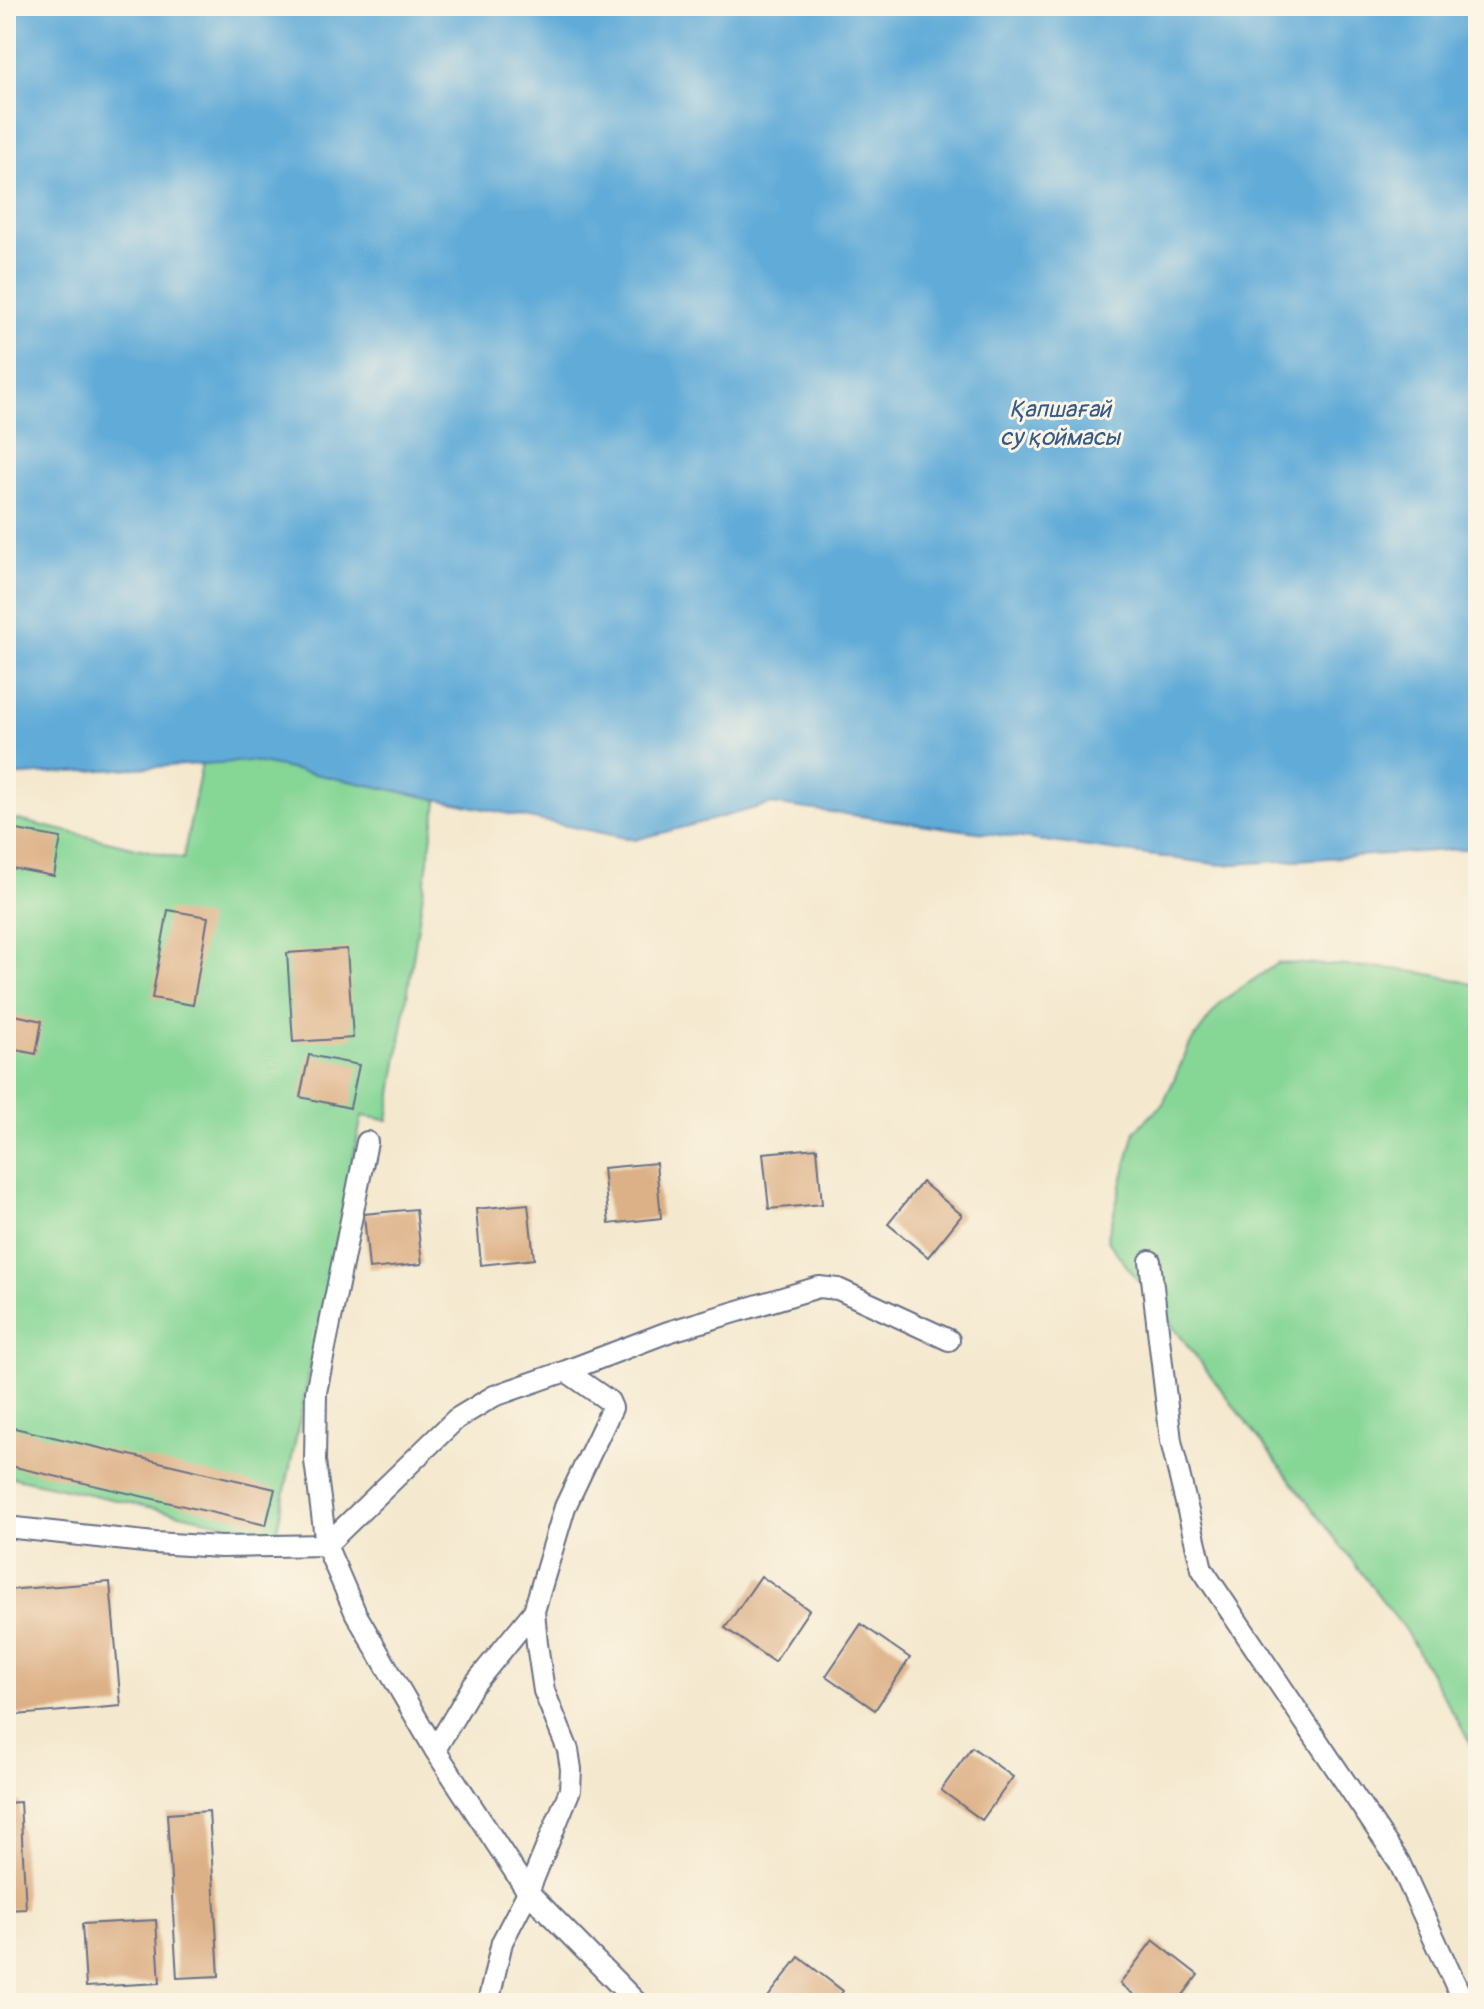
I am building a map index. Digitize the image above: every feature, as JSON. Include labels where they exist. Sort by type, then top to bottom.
[{"type":"lane","points":[[367,1142],[316,1392],[315,1461],[326,1545],[356,1614],[435,1750],[528,1892],[637,2003]]},
{"type":"lane","points":[[1150,1261],[1171,1441],[1202,1569],[1399,1862],[1464,2003]]},
{"type":"lane","points":[[6,1527],[221,1547],[326,1545],[456,1419],[475,1406],[494,1396],[668,1332],[819,1287],[838,1289],[949,1340]]},
{"type":"lane","points":[[488,2003],[502,1942],[528,1892],[570,1790],[568,1750],[544,1691],[534,1611],[565,1507],[612,1408],[609,1401],[566,1371]]},
{"type":"lane","points":[[435,1750],[472,1687],[534,1611]]},
{"type":"green space","points":[[211,717],[449,725],[388,1120],[362,1116],[276,1535],[6,1476],[6,817],[183,859]]},
{"type":"green space","points":[[1278,963],[1404,970],[1478,986],[1478,1756],[1405,1630],[1107,1240],[1135,1131],[1163,1104],[1190,1044],[1222,1001]]},
{"type":"water","name":"Қапшағай су қоймасы","points":[[6,6],[1478,6],[1478,848],[1222,865],[771,804],[635,840],[251,761],[6,776]]},
{"type":"building","points":[[6,828],[61,838],[54,876],[6,867]]},
{"type":"building","points":[[168,910],[208,917],[193,1005],[152,998]]},
{"type":"building","points":[[347,949],[353,1038],[293,1042],[287,953]]},
{"type":"building","points":[[6,1013],[42,1021],[36,1054],[6,1048]]},
{"type":"building","points":[[309,1055],[359,1065],[350,1108],[300,1097]]},
{"type":"building","points":[[817,1148],[822,1204],[769,1209],[763,1153]]},
{"type":"building","points":[[656,1163],[661,1218],[609,1224],[603,1168]]},
{"type":"building","points":[[922,1182],[962,1215],[928,1257],[888,1224]]},
{"type":"building","points":[[528,1204],[534,1259],[481,1265],[476,1209]]},
{"type":"building","points":[[416,1209],[422,1264],[369,1269],[364,1214]]},
{"type":"building","points":[[6,1426],[275,1489],[266,1525],[6,1465]]},
{"type":"building","points":[[761,1576],[809,1610],[774,1662],[725,1628]]},
{"type":"building","points":[[110,1582],[121,1706],[16,1715],[6,1590]]},
{"type":"building","points":[[861,1624],[910,1658],[875,1710],[826,1676]]},
{"type":"building","points":[[972,1747],[1013,1777],[982,1820],[941,1790]]},
{"type":"building","points":[[20,1802],[26,1909],[6,1910],[6,1803]]},
{"type":"building","points":[[209,1811],[219,1976],[177,1978],[167,1814]]},
{"type":"building","points":[[156,1920],[160,1983],[86,1987],[82,1924]]},
{"type":"building","points":[[1153,1940],[1198,1975],[1177,2003],[1145,2003],[1120,1984]]},
{"type":"building","points":[[799,1957],[843,1991],[834,2003],[765,2001]]}]
